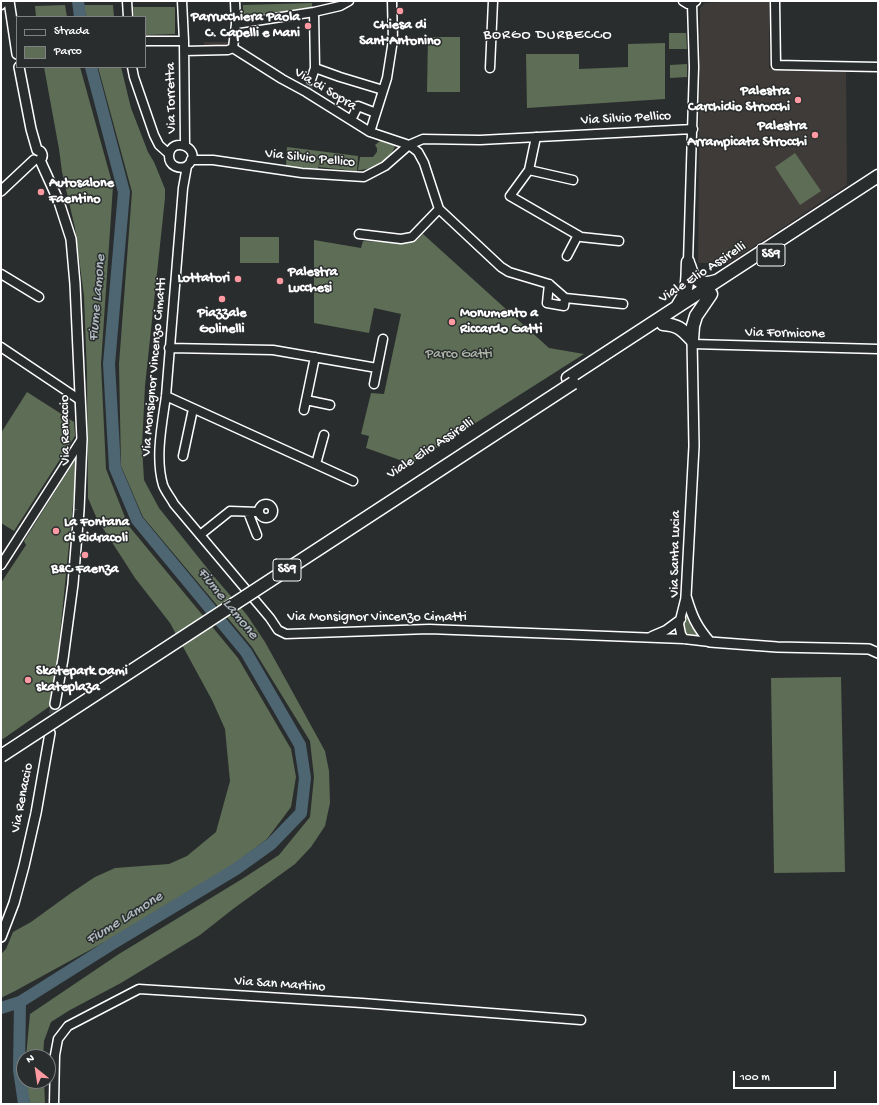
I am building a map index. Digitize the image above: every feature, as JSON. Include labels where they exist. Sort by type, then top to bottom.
[{"type":"main road","name":"Viale Elio Assirelli","points":[[1,756],[570,381],[674,309],[878,176]]},
{"type":"main road","name":"Viale Elio Assirelli","points":[[1,747],[570,381],[711,294],[878,186]]},
{"type":"main road","points":[[688,262],[691,273],[700,281],[706,283],[718,281]]},
{"type":"main road","points":[[674,309],[683,298],[686,290],[688,262]]},
{"type":"main road","points":[[692,342],[693,326],[696,316],[711,294]]},
{"type":"main road","points":[[663,324],[678,327],[684,331],[692,342]]},
{"type":"street","points":[[1,4],[5,1]]},
{"type":"street","points":[[9,1],[16,47]]},
{"type":"street","points":[[127,1],[128,16]]},
{"type":"street","name":"Via Torretta","points":[[182,1],[185,145]]},
{"type":"street","points":[[184,51],[228,50],[232,48],[236,24],[236,1]]},
{"type":"street","points":[[236,24],[314,12],[340,6],[349,1]]},
{"type":"street","points":[[370,132],[387,78],[393,40],[392,1]]},
{"type":"street","points":[[490,68],[492,1]]},
{"type":"street","points":[[683,1],[688,4],[694,2],[693,129],[688,262]]},
{"type":"street","points":[[775,1],[776,65],[878,67]]},
{"type":"street","points":[[311,80],[315,68],[314,12]]},
{"type":"street","points":[[146,41],[184,41]]},
{"type":"street","name":"Via di Sopra","points":[[232,48],[282,79],[307,91],[370,132],[409,144]]},
{"type":"street","name":"Via Renaccio","points":[[19,68],[37,157],[59,202],[71,239],[76,284],[82,439],[79,510],[73,584],[63,659],[55,704]]},
{"type":"street","name":"Via Monsignor Vincenzo Cimatti","points":[[132,68],[154,135],[159,145],[169,154],[172,164],[177,167],[183,188]]},
{"type":"street","points":[[315,68],[340,78],[383,90]]},
{"type":"street","points":[[351,120],[358,106],[376,113]]},
{"type":"street","name":"Via Silvio Pellico","points":[[190,160],[213,160],[302,173],[364,177],[385,166],[409,144],[423,139],[480,140],[693,129]]},
{"type":"street","points":[[536,136],[529,170],[510,196],[582,237],[619,241]]},
{"type":"street","points":[[409,144],[418,152],[424,163],[440,210],[500,267],[509,272],[549,284],[565,298],[623,304]]},
{"type":"street","points":[[169,154],[170,151],[178,145],[185,145],[190,150],[190,160],[182,168],[177,167]]},
{"type":"street","points":[[1,191],[37,157]]},
{"type":"street","name":"Via Monsignor Vincenzo Cimatti","points":[[190,160],[183,188],[166,396],[161,427],[159,462],[163,486],[174,504],[270,618],[278,630],[286,634],[429,629],[649,637],[710,642]]},
{"type":"street","points":[[529,170],[573,180]]},
{"type":"street","points":[[358,234],[401,239],[412,237],[440,210]]},
{"type":"street","points":[[567,256],[578,235]]},
{"type":"street","points":[[1,274],[39,297]]},
{"type":"street","points":[[549,284],[547,303],[564,306],[565,298]]},
{"type":"street","points":[[374,384],[383,339]]},
{"type":"street","name":"Via Formicone","points":[[692,342],[878,349]]},
{"type":"street","name":"Via Santa Lucia","points":[[692,342],[694,446],[686,596],[691,614],[696,624],[710,642]]},
{"type":"street","points":[[1,347],[80,400]]},
{"type":"street","points":[[170,348],[273,350],[377,368]]},
{"type":"street","points":[[304,410],[316,358]]},
{"type":"street","points":[[166,396],[353,482]]},
{"type":"street","points":[[306,400],[330,405]]},
{"type":"street","points":[[183,456],[193,409]]},
{"type":"street","points":[[316,464],[324,435]]},
{"type":"street","points":[[1,565],[82,439]]},
{"type":"street","points":[[200,535],[230,511],[258,512]]},
{"type":"street","points":[[248,512],[258,535]]},
{"type":"street","points":[[684,639],[679,628],[686,596]]},
{"type":"street","name":"Via Monsignor Vincenzo Cimatti","points":[[649,637],[666,630],[681,619]]},
{"type":"street","points":[[710,642],[777,647],[869,649],[878,653]]},
{"type":"street","name":"Via Renaccio","points":[[1,937],[14,904],[24,866],[36,813],[50,733]]},
{"type":"street","name":"Via San Martino","points":[[54,1104],[55,1055],[58,1039],[68,1026],[139,989],[362,1003],[581,1020]]},
{"type":"shaded area","points":[[769,1],[769,68],[846,71],[847,185],[729,263],[698,263],[700,8],[705,3]]},
{"type":"shaded area","points":[[204,42],[229,42],[229,47],[204,48]]},
{"type":"green space","points":[[312,3],[312,7],[243,18],[243,5]]},
{"type":"green space","points":[[65,5],[67,16],[36,16],[35,6]]},
{"type":"green space","points":[[84,5],[113,5],[114,16],[86,16]]},
{"type":"green space","points":[[133,7],[175,7],[175,34],[146,35],[146,16],[134,16]]},
{"type":"green space","points":[[669,33],[686,33],[687,49],[669,49]]},
{"type":"green space","points":[[428,37],[460,37],[460,92],[427,92]]},
{"type":"green space","points":[[665,43],[665,99],[527,108],[526,54],[579,54],[579,69],[628,67],[628,44]]},
{"type":"green space","points":[[687,64],[687,77],[670,78],[670,65]]},
{"type":"green space","points":[[44,68],[80,68],[113,186],[101,364],[106,469],[128,525],[238,658],[291,749],[296,777],[291,807],[267,839],[233,865],[110,939],[1,998],[1,954],[6,949],[13,932],[31,922],[95,877],[115,868],[169,864],[187,856],[216,832],[230,781],[225,729],[212,700],[170,623],[135,578],[97,519],[88,498],[87,375],[84,296],[75,228],[62,172]]},
{"type":"green space","points":[[98,68],[121,68],[131,108],[148,152],[154,162],[165,189],[145,386],[142,446],[144,480],[159,508],[247,615],[265,642],[325,751],[329,771],[330,803],[325,826],[311,847],[295,864],[200,935],[121,983],[70,1010],[51,1022],[44,1041],[44,1049],[27,1049],[30,1014],[119,954],[279,855],[310,817],[314,777],[310,741],[252,647],[143,517],[121,466],[119,364],[132,192]]},
{"type":"green space","points":[[380,141],[395,146],[390,156],[375,166],[358,170],[360,157],[373,157],[377,152],[375,145]]},
{"type":"green space","points":[[287,147],[358,156],[357,171],[319,167],[320,160],[318,169],[286,166]]},
{"type":"green space","points":[[795,153],[821,191],[800,205],[775,167]]},
{"type":"green space","name":"Parco Gatti","points":[[423,234],[549,348],[584,354],[411,464],[366,448],[369,436],[361,434],[371,393],[384,394],[401,314],[374,308],[369,333],[314,323],[314,240],[361,248],[363,241],[408,243],[417,240]]},
{"type":"green space","points":[[240,237],[279,237],[279,263],[240,263]]},
{"type":"green space","points":[[27,392],[74,422],[75,436],[14,531],[1,523],[1,433]]},
{"type":"green space","points":[[75,460],[77,464],[53,704],[3,739],[1,738],[1,583],[26,545],[24,541]]},
{"type":"green space","points":[[684,613],[687,613],[691,626],[698,636],[685,635],[682,622]]},
{"type":"green space","points":[[841,677],[845,872],[774,873],[771,678]]},
{"type":"green space","points":[[27,1089],[44,1089],[45,1104],[30,1104]]},
{"type":"waterway","name":"Fiume Lamone","points":[[78,1],[80,16]]},
{"type":"waterway","name":"Fiume Lamone","points":[[1,1008],[20,1002],[236,869],[271,844],[301,813],[305,778],[300,745],[246,652],[137,520],[115,468],[109,364],[124,192],[91,68]]},
{"type":"waterway","points":[[20,1002],[19,1070],[24,1104]]},
{"type":"tunnel","points":[[308,89],[311,80]]},
{"type":"tunnel","points":[[51,727],[55,704]]},
{"type":"place","name":"Chiesa di Sant'Antonino","points":[[400,11]]},
{"type":"place","name":"Parrucchiera Paola C. Capelli e Mani","points":[[308,26]]},
{"type":"place","name":"Palestra Carchidio Strocchi","points":[[798,100]]},
{"type":"place","name":"Palestra Arrampicata Strocchi","points":[[815,135]]},
{"type":"place","name":"Autosalone Faentino","points":[[41,192]]},
{"type":"place","name":"Lottatori","points":[[238,279]]},
{"type":"place","name":"Palestra Lucchesi","points":[[280,281]]},
{"type":"place","name":"Piazzale Golinelli","points":[[222,299]]},
{"type":"place","name":"Monumento a Riccardo Gatti","points":[[452,322]]},
{"type":"place","name":"La Fontana di Ridracoli","points":[[56,531]]},
{"type":"place","name":"B&C Faenza","points":[[85,555]]},
{"type":"place","name":"Skatepark Oami skateplaza","points":[[28,680]]},
{"type":"district","name":"BORGO DURBECCO","points":[[548,36]]}]
